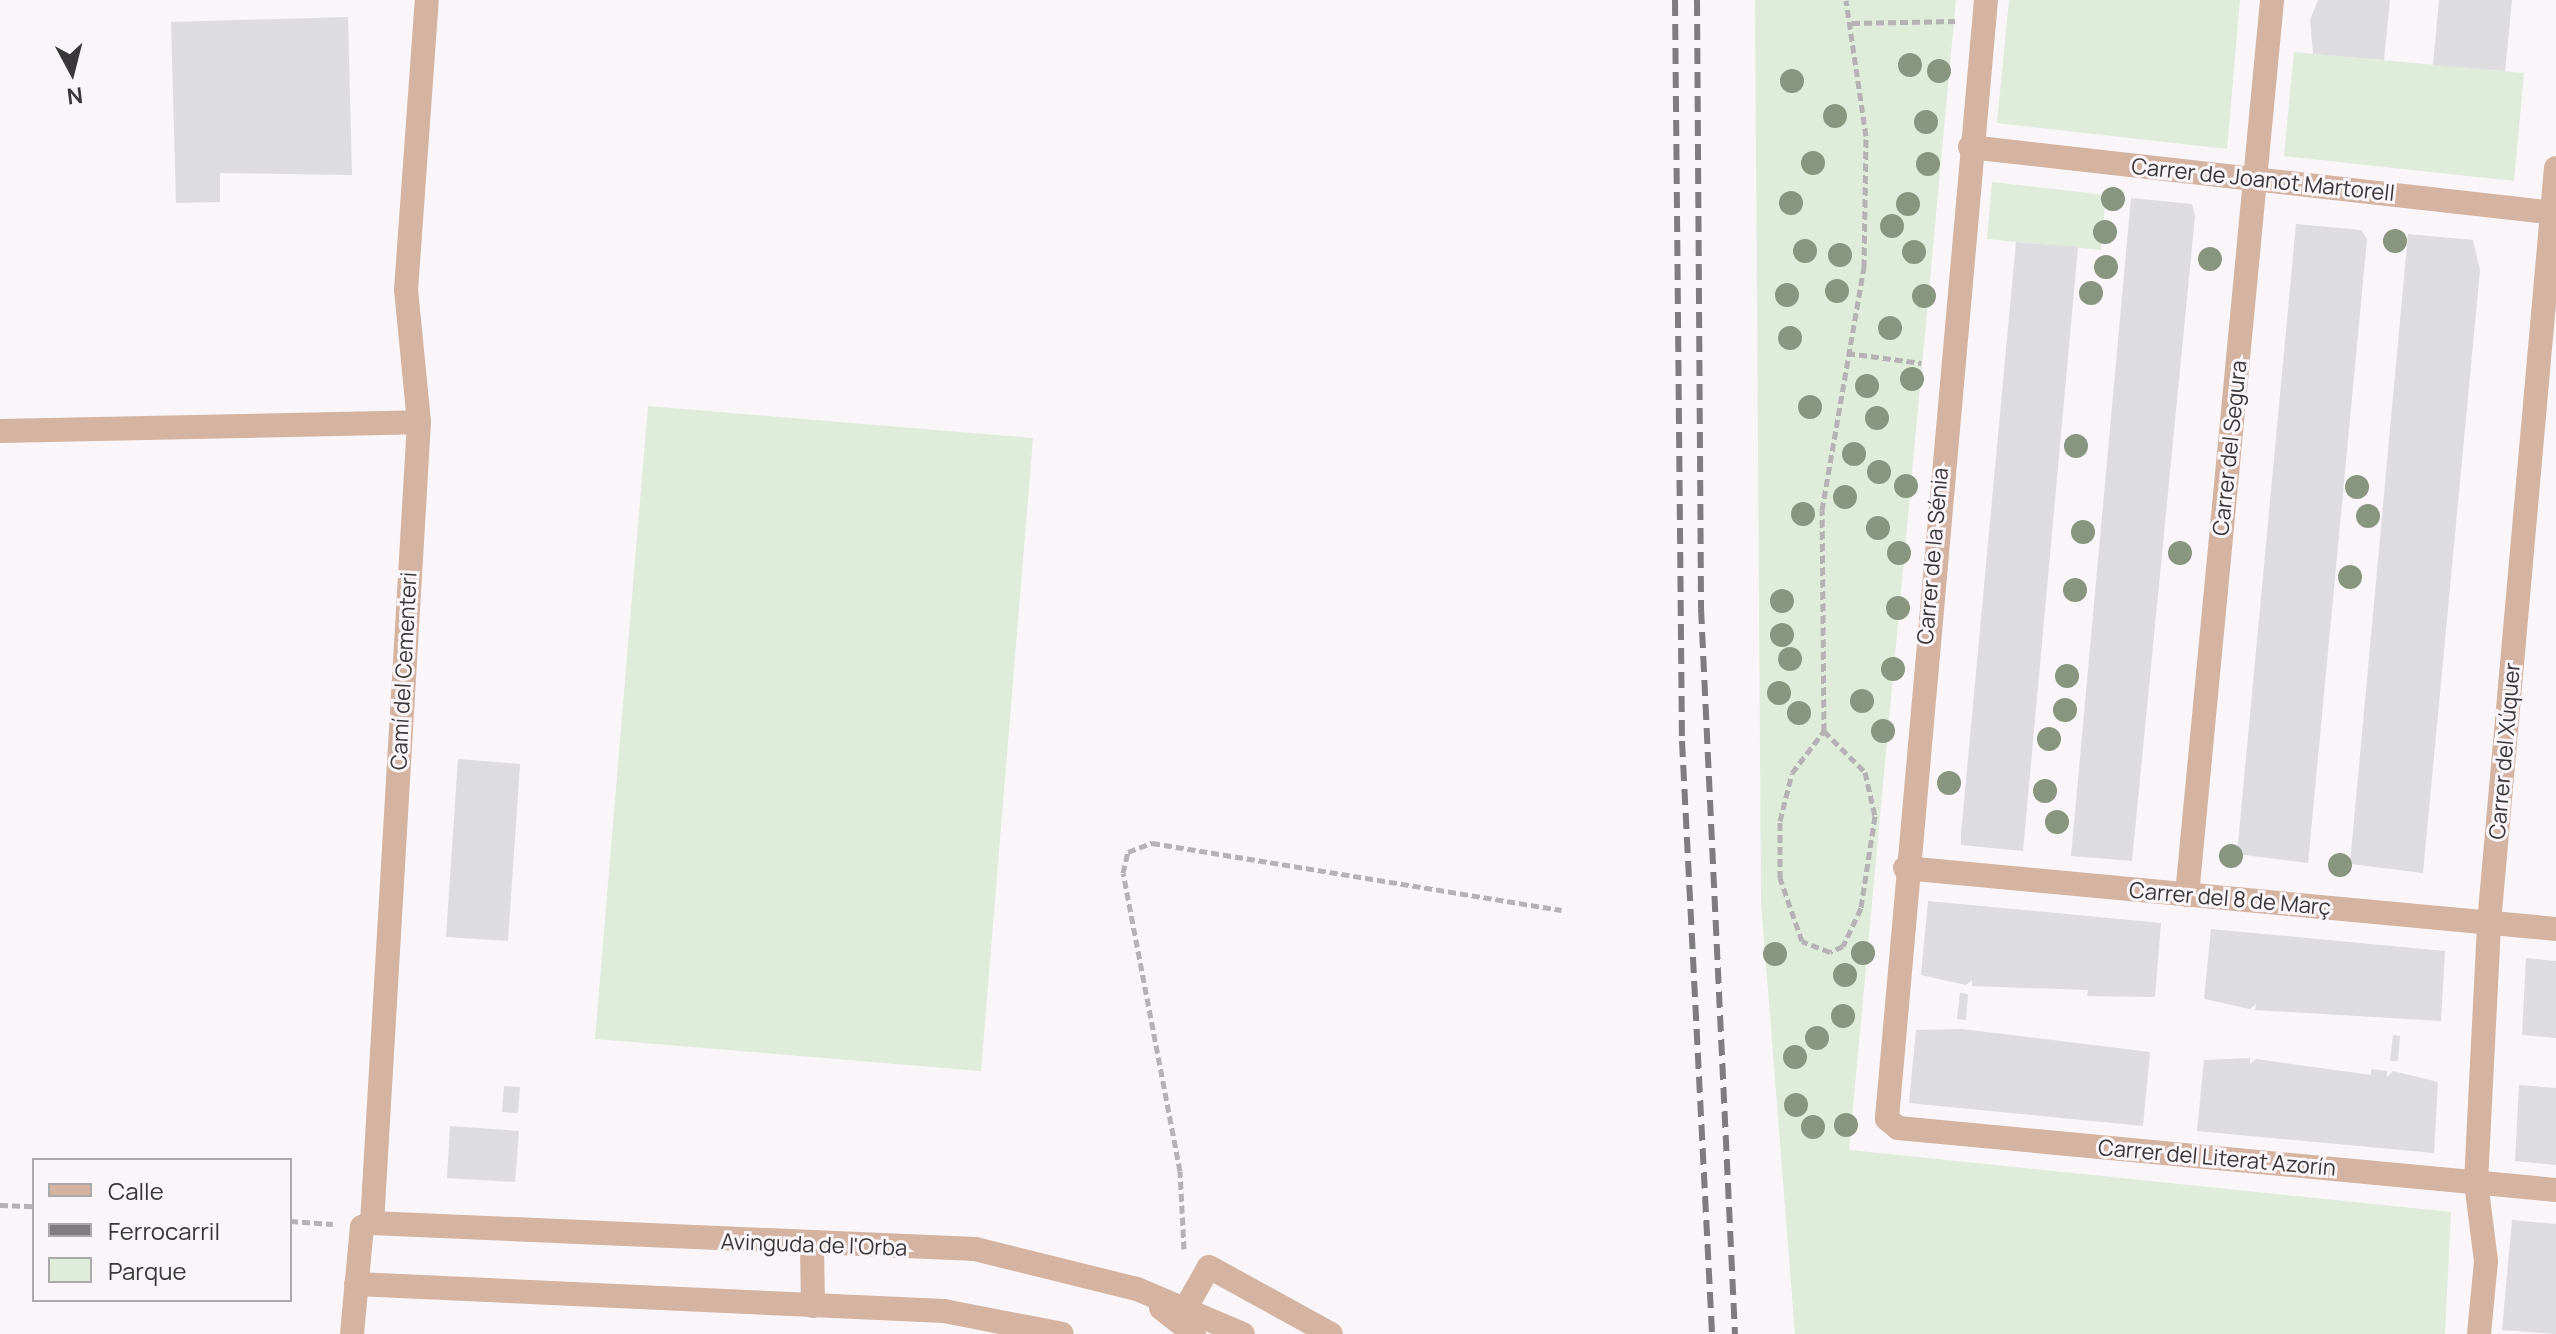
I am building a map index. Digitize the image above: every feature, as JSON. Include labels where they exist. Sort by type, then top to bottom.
[{"type":"street","name":"Camí del Cementeri","points":[[352,1334],[356,1284],[367,1225],[419,422],[406,290],[427,0]]},
{"type":"street","name":"Carrer de la Sénia","points":[[1886,1113],[1905,868],[1986,0]]},
{"type":"street","name":"Carrer del Segura","points":[[2187,895],[2272,0]]},
{"type":"street","name":"Carrer de Joanot Martorell","points":[[1970,147],[2554,213]]},
{"type":"street","name":"Carrer del Xúquer","points":[[2479,1334],[2486,1261],[2476,1182],[2489,923],[2556,168]]},
{"type":"street","points":[[0,431],[419,422]]},
{"type":"street","name":"Carrer del 8 de Març","points":[[1905,868],[2556,929]]},
{"type":"street","name":"Carrer del Literat Azorín","points":[[1886,1113],[1898,1128],[2556,1190]]},
{"type":"street","name":"Avinguda de l'Orba","points":[[367,1225],[812,1245],[975,1249],[1137,1289],[1243,1334]]},
{"type":"street","points":[[812,1245],[813,1306]]},
{"type":"street","points":[[1185,1309],[1209,1267],[1331,1334]]},
{"type":"street","points":[[356,1284],[944,1311],[1062,1334]]},
{"type":"street","points":[[1137,1289],[1194,1334]]},
{"type":"path","points":[[1824,731],[1860,764],[1875,816],[1861,908],[1843,946],[1830,952],[1802,941],[1780,878],[1780,821],[1792,773],[1824,731],[1822,510],[1864,267],[1866,136],[1852,23],[1846,0]]},
{"type":"path","points":[[1852,23],[1958,21]]},
{"type":"path","points":[[1847,353],[1926,363]]},
{"type":"path","points":[[1185,1254],[1180,1171],[1123,873],[1128,852],[1152,843],[1562,910]]},
{"type":"path","points":[[0,1205],[32,1206]]},
{"type":"path","points":[[292,1221],[367,1225]]},
{"type":"green space","points":[[1755,0],[1956,0],[1849,1150],[2451,1212],[2445,1334],[1795,1334],[1761,901]]},
{"type":"green space","points":[[2009,0],[2240,0],[2227,149],[1997,123]]},
{"type":"green space","points":[[2294,52],[2524,73],[2514,181],[2284,156]]},
{"type":"green space","points":[[1992,182],[2106,195],[2101,250],[1987,239]]},
{"type":"green space","points":[[648,406],[1033,438],[981,1071],[595,1039]]},
{"type":"building","points":[[2318,0],[2390,0],[2384,60],[2313,54],[2310,20]]},
{"type":"building","points":[[2439,0],[2512,0],[2505,71],[2433,65]]},
{"type":"building","points":[[348,17],[352,175],[220,173],[220,202],[176,203],[171,22]]},
{"type":"building","points":[[2131,198],[2192,204],[2195,216],[2132,861],[2071,856]]},
{"type":"building","points":[[2296,224],[2361,230],[2367,239],[2308,863],[2237,854]]},
{"type":"building","points":[[2408,234],[2473,240],[2480,270],[2423,873],[2350,864]]},
{"type":"building","points":[[2016,242],[2078,247],[2023,851],[1961,845]]},
{"type":"building","points":[[458,759],[520,764],[508,941],[446,937]]},
{"type":"building","points":[[1928,901],[2161,923],[2155,997],[2087,996],[2088,990],[1972,986],[1972,980],[1966,985],[1921,975]]},
{"type":"building","points":[[2211,929],[2445,951],[2441,1021],[2255,1010],[2256,1004],[2250,1009],[2204,999]]},
{"type":"building","points":[[2526,958],[2556,961],[2556,1038],[2522,1035]]},
{"type":"building","points":[[1960,993],[1968,994],[1966,1020],[1957,1019]]},
{"type":"building","points":[[1962,1029],[2150,1052],[2143,1126],[1909,1103],[1916,1030]]},
{"type":"building","points":[[2393,1035],[2400,1036],[2398,1061],[2390,1061]]},
{"type":"building","points":[[2250,1058],[2250,1064],[2256,1059],[2371,1075],[2371,1069],[2387,1071],[2387,1077],[2393,1071],[2438,1082],[2434,1153],[2197,1131],[2204,1060]]},
{"type":"building","points":[[2519,1085],[2556,1088],[2556,1165],[2515,1161]]},
{"type":"building","points":[[504,1086],[520,1087],[518,1113],[502,1112]]},
{"type":"building","points":[[450,1126],[519,1131],[515,1182],[447,1178]]},
{"type":"building","points":[[2512,1220],[2556,1224],[2556,1334],[2502,1330]]},
{"type":"railway","points":[[1675,0],[1682,741],[1712,1334]]},
{"type":"railway","points":[[1697,0],[1701,608],[1735,1334]]}]
